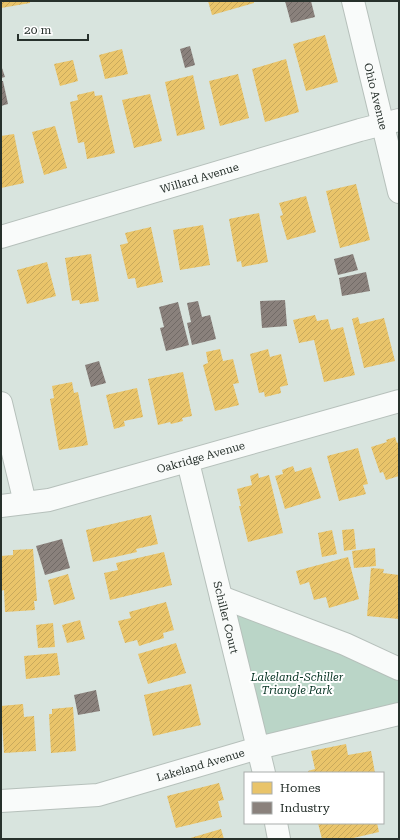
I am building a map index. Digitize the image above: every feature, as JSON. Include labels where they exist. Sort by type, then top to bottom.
[{"type":"street","name":"Ohio Avenue","points":[[353,1],[391,122],[399,192]]},
{"type":"street","name":"Willard Avenue","points":[[1,237],[391,122]]},
{"type":"street","name":"Oakridge Avenue","points":[[1,506],[49,500],[188,462],[399,401]]},
{"type":"street","points":[[1,403],[25,503]]},
{"type":"street","name":"Schiller Court","points":[[188,462],[264,772]]},
{"type":"street","points":[[221,597],[345,644],[399,670]]},
{"type":"street","name":"Lakeland Avenue","points":[[1,801],[98,795],[258,748],[399,714]]},
{"type":"street","points":[[276,824],[279,839]]},
{"type":"green space","name":"Lakeland-Schiller Triangle Park","points":[[221,597],[399,669],[399,714],[258,748]]},
{"type":"building: Homes","points":[[1,1],[30,1],[30,3],[1,8]]},
{"type":"building: Homes","points":[[208,1],[254,1],[254,3],[212,15]]},
{"type":"building: Homes","points":[[325,35],[338,82],[306,91],[293,44]]},
{"type":"building: Homes","points":[[122,49],[128,74],[105,79],[99,55]]},
{"type":"building: Homes","points":[[286,59],[299,112],[265,122],[252,69]]},
{"type":"building: Homes","points":[[73,60],[78,81],[60,86],[54,64]]},
{"type":"building: Homes","points":[[238,74],[249,118],[220,126],[209,81]]},
{"type":"building: Homes","points":[[193,75],[205,129],[177,136],[165,82]]},
{"type":"building: Homes","points":[[94,91],[95,96],[102,95],[115,153],[87,159],[84,142],[78,143],[70,102],[78,100],[77,95]]},
{"type":"building: Homes","points":[[150,94],[162,141],[134,148],[122,100]]},
{"type":"building: Homes","points":[[55,126],[67,168],[44,175],[32,132]]},
{"type":"building: Homes","points":[[14,134],[24,183],[1,188],[1,136]]},
{"type":"building: Homes","points":[[356,184],[370,240],[340,248],[326,191]]},
{"type":"building: Homes","points":[[306,196],[316,232],[287,240],[280,216],[283,215],[279,203]]},
{"type":"building: Homes","points":[[259,213],[268,262],[242,267],[241,261],[237,262],[229,219]]},
{"type":"building: Homes","points":[[203,225],[210,265],[180,270],[173,230]]},
{"type":"building: Homes","points":[[151,227],[163,282],[137,288],[135,278],[128,279],[120,245],[128,243],[125,233]]},
{"type":"building: Homes","points":[[91,254],[99,301],[80,304],[79,300],[72,301],[65,258]]},
{"type":"building: Homes","points":[[47,262],[56,296],[27,304],[17,270]]},
{"type":"building: Homes","points":[[315,315],[317,321],[328,319],[331,330],[343,327],[355,375],[324,382],[314,340],[299,343],[293,320]]},
{"type":"building: Homes","points":[[358,317],[360,324],[384,318],[395,361],[364,368],[352,319]]},
{"type":"building: Homes","points":[[220,349],[223,361],[233,359],[239,383],[233,384],[239,405],[215,411],[203,365],[208,363],[206,352]]},
{"type":"building: Homes","points":[[268,349],[270,357],[281,354],[288,385],[280,387],[281,393],[265,397],[264,392],[259,393],[250,354]]},
{"type":"building: Homes","points":[[183,372],[192,416],[182,418],[183,421],[158,425],[148,379]]},
{"type":"building: Homes","points":[[72,382],[74,393],[78,392],[88,445],[59,450],[50,399],[54,398],[52,386]]},
{"type":"building: Homes","points":[[137,388],[143,417],[124,421],[125,426],[114,429],[106,395]]},
{"type":"building: Homes","points":[[395,437],[397,443],[399,442],[399,476],[386,480],[383,472],[380,473],[371,447],[387,442],[386,440]]},
{"type":"building: Homes","points":[[358,448],[368,484],[363,485],[366,494],[339,501],[327,456]]},
{"type":"building: Homes","points":[[293,466],[295,472],[311,467],[321,498],[285,509],[275,476],[283,474],[282,470]]},
{"type":"building: Homes","points":[[258,473],[259,478],[269,475],[283,533],[248,542],[239,506],[241,506],[237,489],[252,485],[250,476]]},
{"type":"building: Homes","points":[[151,515],[158,544],[136,549],[137,552],[93,562],[86,530]]},
{"type":"building: Homes","points":[[354,529],[356,549],[344,551],[342,530]]},
{"type":"building: Homes","points":[[332,530],[337,554],[322,557],[318,533]]},
{"type":"building: Homes","points":[[375,548],[376,566],[354,568],[352,551]]},
{"type":"building: Homes","points":[[33,549],[37,601],[34,601],[35,610],[5,612],[4,590],[1,591],[1,556],[13,555],[13,550]]},
{"type":"building: Homes","points":[[164,552],[172,585],[110,600],[104,573],[118,570],[116,563]]},
{"type":"building: Homes","points":[[348,557],[359,599],[329,608],[326,597],[314,600],[309,582],[300,585],[296,571]]},
{"type":"building: Homes","points":[[371,568],[384,569],[383,573],[399,575],[399,619],[367,616]]},
{"type":"building: Homes","points":[[68,574],[75,599],[54,605],[48,580]]},
{"type":"building: Homes","points":[[166,602],[174,630],[163,633],[164,638],[139,646],[137,640],[125,643],[118,621],[131,618],[129,612]]},
{"type":"building: Homes","points":[[80,620],[85,639],[67,643],[62,625]]},
{"type":"building: Homes","points":[[53,623],[55,647],[38,648],[36,625]]},
{"type":"building: Homes","points":[[176,643],[186,673],[148,684],[138,654]]},
{"type":"building: Homes","points":[[57,653],[60,675],[26,679],[24,656]]},
{"type":"building: Homes","points":[[191,684],[201,725],[153,736],[144,695]]},
{"type":"building: Homes","points":[[23,704],[24,717],[34,716],[36,751],[4,753],[1,706]]},
{"type":"building: Homes","points":[[73,707],[76,751],[51,753],[49,714],[52,714],[52,709]]},
{"type":"building: Homes","points":[[346,744],[348,755],[371,751],[375,772],[308,772],[315,769],[311,751]]},
{"type":"building: Homes","points":[[219,783],[224,800],[218,801],[222,817],[176,828],[167,796]]},
{"type":"building: Homes","points":[[318,824],[377,824],[379,832],[349,839],[322,839]]},
{"type":"building: Homes","points":[[221,829],[224,839],[187,839]]},
{"type":"building: Industry","points":[[285,1],[311,1],[315,17],[291,23]]},
{"type":"building: Industry","points":[[190,46],[195,65],[185,68],[180,49]]},
{"type":"building: Industry","points":[[1,65],[5,77],[1,78]]},
{"type":"building: Industry","points":[[1,81],[3,81],[8,104],[1,106]]},
{"type":"building: Industry","points":[[353,254],[358,270],[338,275],[334,259]]},
{"type":"building: Industry","points":[[366,272],[370,291],[342,296],[339,278]]},
{"type":"building: Industry","points":[[285,300],[287,326],[262,328],[260,301]]},
{"type":"building: Industry","points":[[198,301],[202,317],[210,315],[216,339],[192,345],[187,323],[191,322],[187,303]]},
{"type":"building: Industry","points":[[178,302],[189,345],[166,351],[160,328],[164,327],[159,307]]},
{"type":"building: Industry","points":[[99,361],[106,383],[91,387],[85,365]]},
{"type":"building: Industry","points":[[62,539],[70,568],[45,575],[36,546]]},
{"type":"building: Industry","points":[[96,690],[100,711],[78,715],[74,695]]}]
